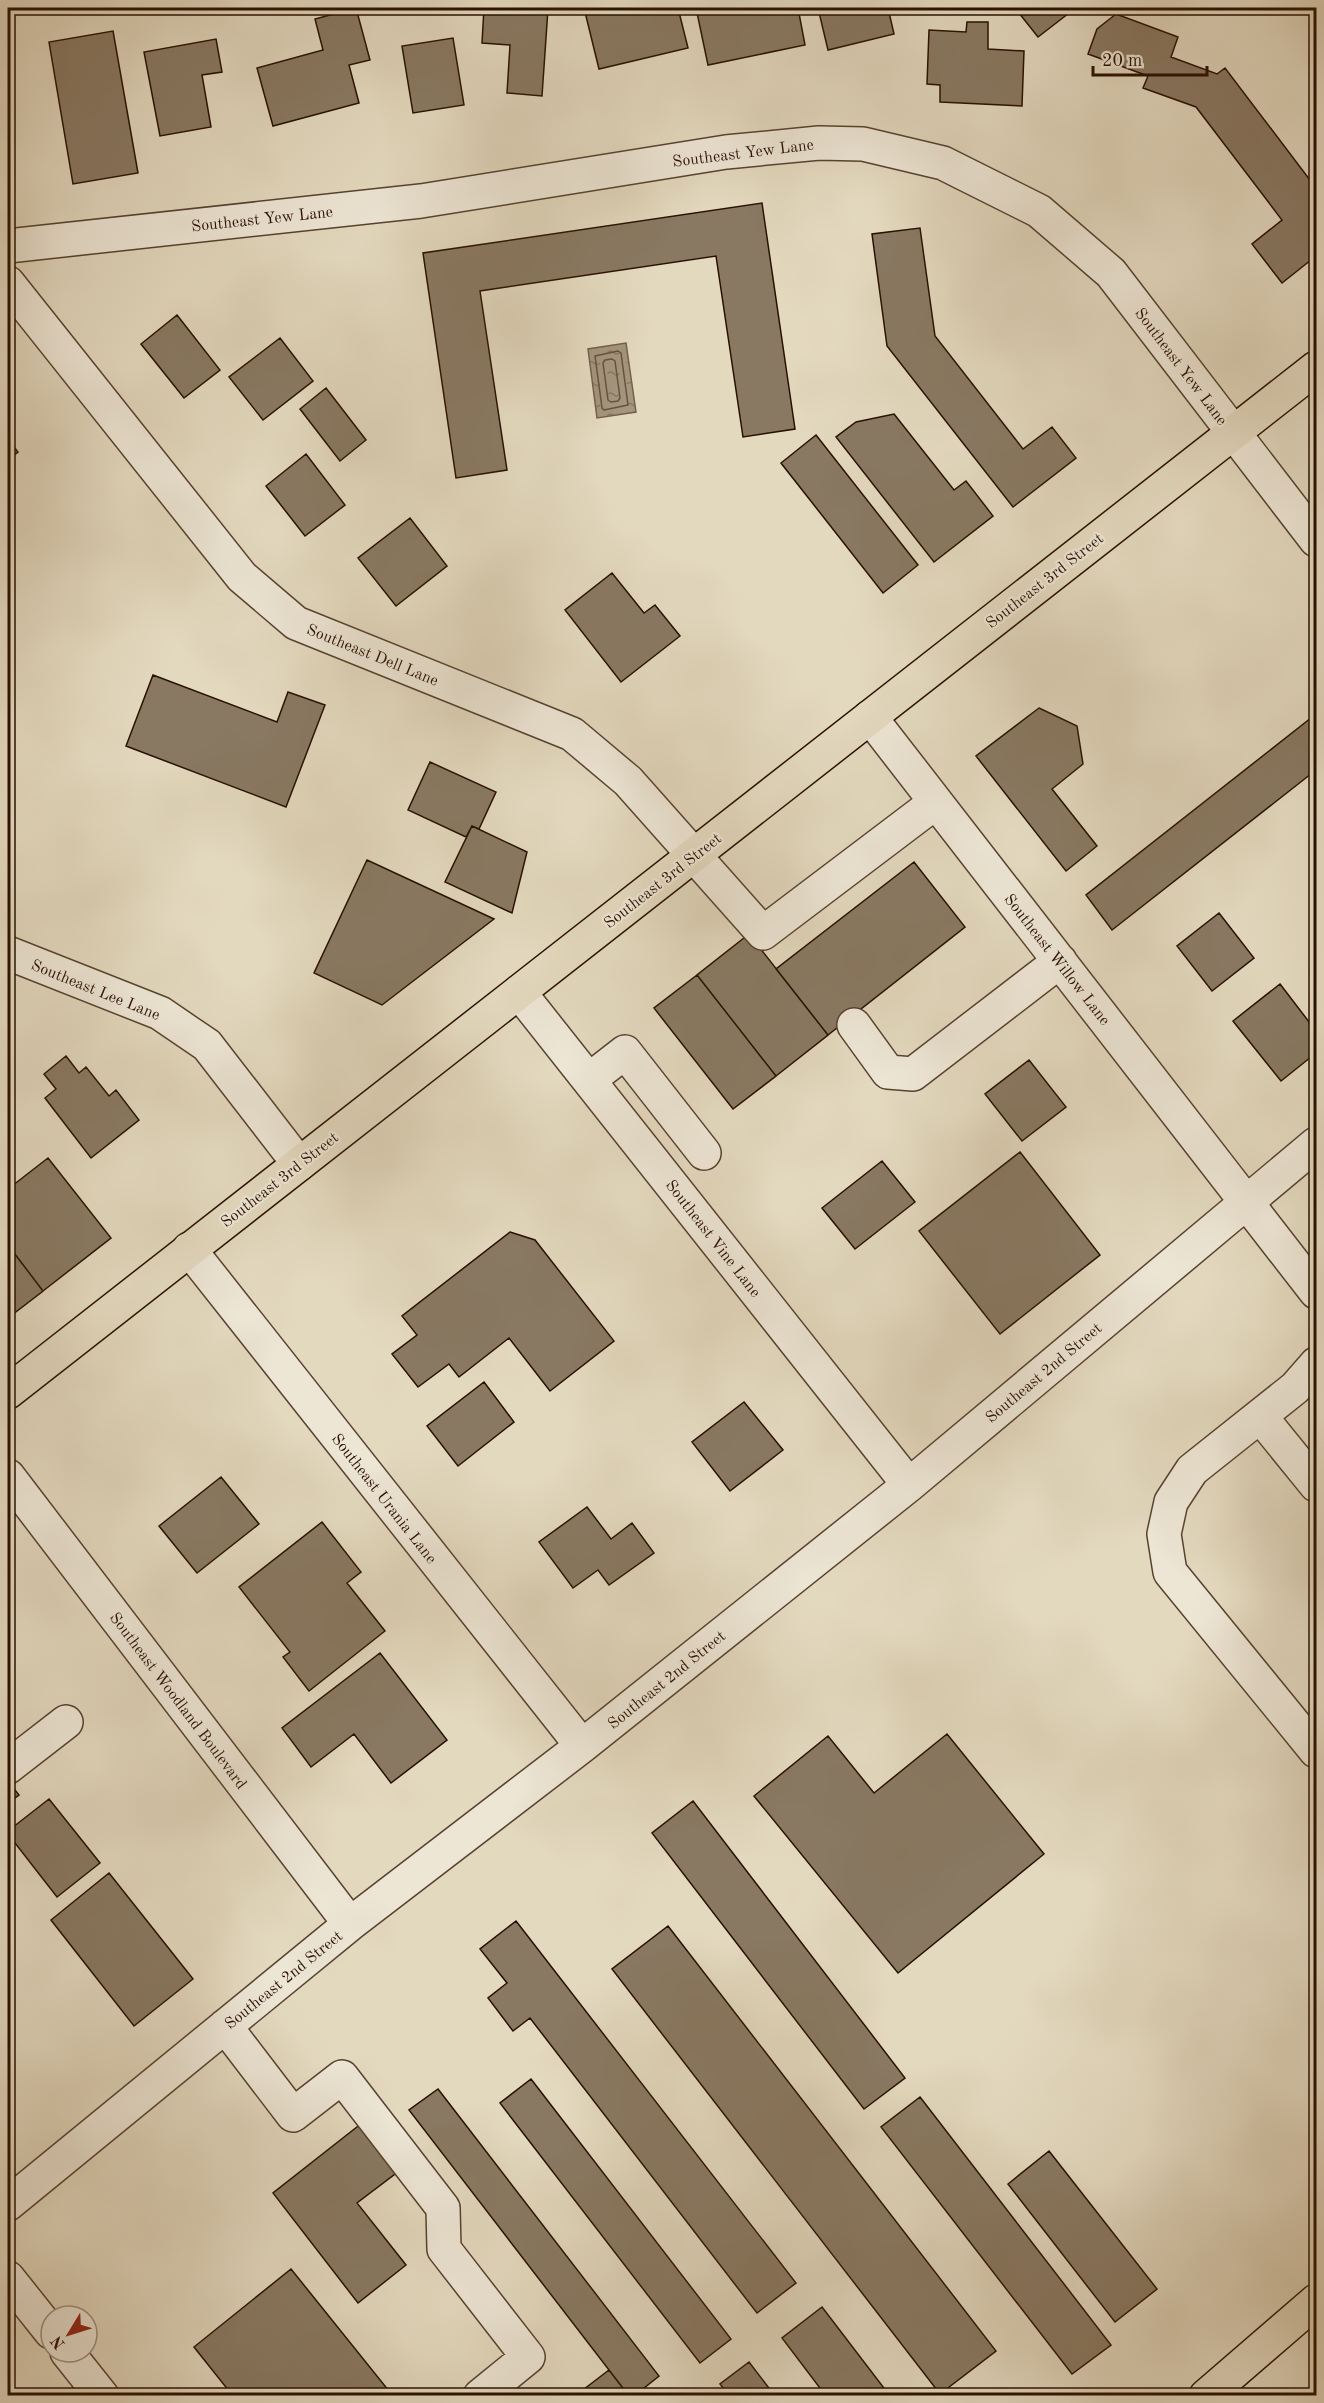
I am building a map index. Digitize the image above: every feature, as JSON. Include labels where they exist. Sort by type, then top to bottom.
[{"type":"main road","name":"Southeast 3rd Street","points":[[8,1392],[1317,368]]},
{"type":"main road","points":[[1206,2396],[1317,2301]]},
{"type":"street","name":"Southeast Yew Lane","points":[[8,246],[421,201],[726,152],[819,143],[862,144],[943,163],[1039,211],[1111,273],[1317,540]]},
{"type":"street","name":"Southeast Dell Lane","points":[[8,283],[242,577],[278,608],[296,623],[572,734],[627,781],[763,933],[936,802]]},
{"type":"street","name":"Southeast Willow Lane","points":[[870,717],[1317,1292]]},
{"type":"street","name":"Southeast Lee Lane","points":[[8,953],[160,1013],[207,1045],[299,1164]]},
{"type":"street","points":[[854,1025],[888,1072],[913,1074],[1060,961]]},
{"type":"street","name":"Southeast Vine Lane","points":[[519,992],[909,1485]]},
{"type":"street","points":[[589,1080],[625,1052],[704,1153]]},
{"type":"street","name":"Southeast 2nd Street","points":[[8,2204],[350,1924],[582,1746],[909,1485],[1317,1144]]},
{"type":"street","name":"Southeast Urania Lane","points":[[189,1249],[582,1746]]},
{"type":"street","points":[[1317,1364],[1295,1388],[1192,1470],[1171,1502],[1164,1534],[1170,1572],[1317,1751]]},
{"type":"street","points":[[1260,1416],[1317,1485]]},
{"type":"street","name":"Southeast Woodland Boulevard","points":[[8,1476],[350,1924]]},
{"type":"street","points":[[8,1767],[66,1722]]},
{"type":"street","points":[[225,2026],[293,2115],[342,2077],[442,2208],[444,2249],[528,2357],[480,2396]]},
{"type":"street","points":[[8,2278],[39,2317]]},
{"type":"street","points":[[77,2364],[102,2396]]},
{"type":"water","points":[[626,343],[636,412],[597,418],[588,349]]},
{"type":"building","points":[[356,8],[370,60],[349,65],[359,103],[273,126],[257,68],[323,50],[315,19]]},
{"type":"building","points":[[484,8],[548,9],[542,96],[507,93],[510,45],[482,43]]},
{"type":"building","points":[[584,8],[678,8],[688,48],[599,69]]},
{"type":"building","points":[[696,8],[798,8],[805,45],[708,65]]},
{"type":"building","points":[[818,8],[888,8],[894,34],[828,50]]},
{"type":"building","points":[[1015,8],[1071,8],[1073,10],[1038,37]]},
{"type":"building","points":[[1116,14],[1178,37],[1171,57],[1217,74],[1225,68],[1316,188],[1316,256],[1282,283],[1252,244],[1282,220],[1196,107],[1143,88],[1148,76],[1088,54],[1097,29]]},
{"type":"building","points":[[967,22],[988,22],[988,49],[1024,51],[1022,106],[940,102],[940,85],[927,84],[929,30],[966,32]]},
{"type":"building","points":[[113,31],[138,173],[73,184],[49,42]]},
{"type":"building","points":[[453,38],[464,105],[413,113],[402,46]]},
{"type":"building","points":[[216,39],[222,72],[202,75],[211,127],[160,136],[144,52]]},
{"type":"building","points":[[762,203],[795,429],[743,437],[716,256],[480,291],[507,470],[456,478],[423,253]]},
{"type":"building","points":[[920,228],[935,336],[1023,449],[1052,427],[1076,458],[1013,507],[887,346],[872,234]]},
{"type":"building","points":[[177,315],[220,370],[184,398],[141,344]]},
{"type":"building","points":[[280,338],[313,381],[263,420],[229,377]]},
{"type":"building","points":[[326,388],[366,440],[340,461],[300,409]]},
{"type":"building","points":[[894,414],[954,490],[966,481],[993,516],[934,562],[836,437],[856,422]]},
{"type":"building","points":[[816,435],[918,565],[883,593],[781,463]]},
{"type":"building","points":[[8,439],[18,452],[8,460]]},
{"type":"building","points":[[306,454],[345,505],[305,536],[266,486]]},
{"type":"building","points":[[410,518],[447,566],[396,606],[358,558]]},
{"type":"building","points":[[612,573],[644,613],[655,605],[680,636],[621,682],[565,610]]},
{"type":"building","points":[[153,675],[277,722],[288,692],[325,705],[286,807],[126,746]]},
{"type":"building","points":[[1039,708],[1077,726],[1083,764],[1052,789],[1097,846],[1066,871],[976,756]]},
{"type":"building","points":[[1316,714],[1316,770],[1112,930],[1086,895]]},
{"type":"building","points":[[430,762],[496,792],[479,829],[472,826],[466,837],[408,810]]},
{"type":"building","points":[[472,826],[527,852],[512,913],[445,882]]},
{"type":"building","points":[[367,860],[494,919],[382,1005],[314,973]]},
{"type":"building","points":[[914,862],[965,927],[828,1035],[776,969]]},
{"type":"building","points":[[1219,913],[1254,958],[1212,991],[1177,946]]},
{"type":"building","points":[[749,934],[828,1035],[776,1076],[697,975]]},
{"type":"building","points":[[697,975],[776,1076],[733,1109],[654,1008]]},
{"type":"building","points":[[1280,984],[1316,1031],[1316,1053],[1281,1081],[1233,1021]]},
{"type":"building","points":[[66,1056],[79,1073],[86,1067],[109,1096],[116,1090],[139,1120],[91,1158],[45,1098],[56,1089],[44,1074]]},
{"type":"building","points":[[1029,1060],[1066,1107],[1022,1141],[985,1094]]},
{"type":"building","points":[[1020,1152],[1100,1255],[1000,1334],[919,1231]]},
{"type":"building","points":[[48,1158],[111,1238],[43,1291],[8,1245],[8,1189]]},
{"type":"building","points":[[882,1161],[915,1202],[855,1249],[822,1208]]},
{"type":"building","points":[[510,1232],[535,1240],[614,1341],[550,1391],[509,1338],[459,1377],[449,1364],[418,1387],[392,1354],[417,1335],[402,1316]]},
{"type":"building","points":[[8,1245],[43,1291],[8,1318]]},
{"type":"building","points":[[484,1382],[514,1422],[458,1466],[427,1426]]},
{"type":"building","points":[[744,1402],[783,1450],[730,1491],[692,1442]]},
{"type":"building","points":[[221,1477],[259,1524],[197,1573],[159,1526]]},
{"type":"building","points":[[587,1507],[611,1539],[632,1523],[654,1553],[609,1585],[598,1570],[573,1588],[539,1542]]},
{"type":"building","points":[[322,1522],[361,1572],[347,1583],[385,1631],[309,1691],[283,1657],[290,1652],[239,1587]]},
{"type":"building","points":[[380,1653],[447,1740],[391,1783],[354,1734],[311,1767],[282,1728]]},
{"type":"building","points":[[947,1734],[1044,1854],[898,1973],[754,1796],[828,1736],[874,1793]]},
{"type":"building","points":[[8,1781],[19,1795],[8,1803]]},
{"type":"building","points":[[49,1799],[100,1863],[57,1897],[8,1834],[8,1831]]},
{"type":"building","points":[[693,1801],[905,2078],[864,2109],[652,1833]]},
{"type":"building","points":[[109,1873],[193,1979],[134,2026],[51,1920]]},
{"type":"building","points":[[516,1921],[796,2283],[757,2313],[530,2018],[513,2031],[488,1998],[507,1983],[480,1949]]},
{"type":"building","points":[[668,1926],[996,2351],[940,2394],[612,1969]]},
{"type":"building","points":[[531,2079],[731,2339],[700,2363],[500,2103]]},
{"type":"building","points":[[438,2089],[659,2376],[634,2396],[629,2396],[409,2110]]},
{"type":"building","points":[[920,2097],[1111,2345],[1072,2374],[881,2127]]},
{"type":"building","points":[[362,2123],[399,2171],[357,2203],[406,2265],[358,2303],[273,2193]]},
{"type":"building","points":[[1049,2151],[1157,2289],[1115,2322],[1008,2184]]},
{"type":"building","points":[[291,2269],[393,2396],[233,2396],[194,2347]]},
{"type":"building","points":[[822,2307],[890,2396],[826,2396],[782,2338]]},
{"type":"building","points":[[749,2362],[775,2396],[729,2396],[720,2384]]},
{"type":"building","points":[[609,2370],[629,2396],[575,2396]]}]
